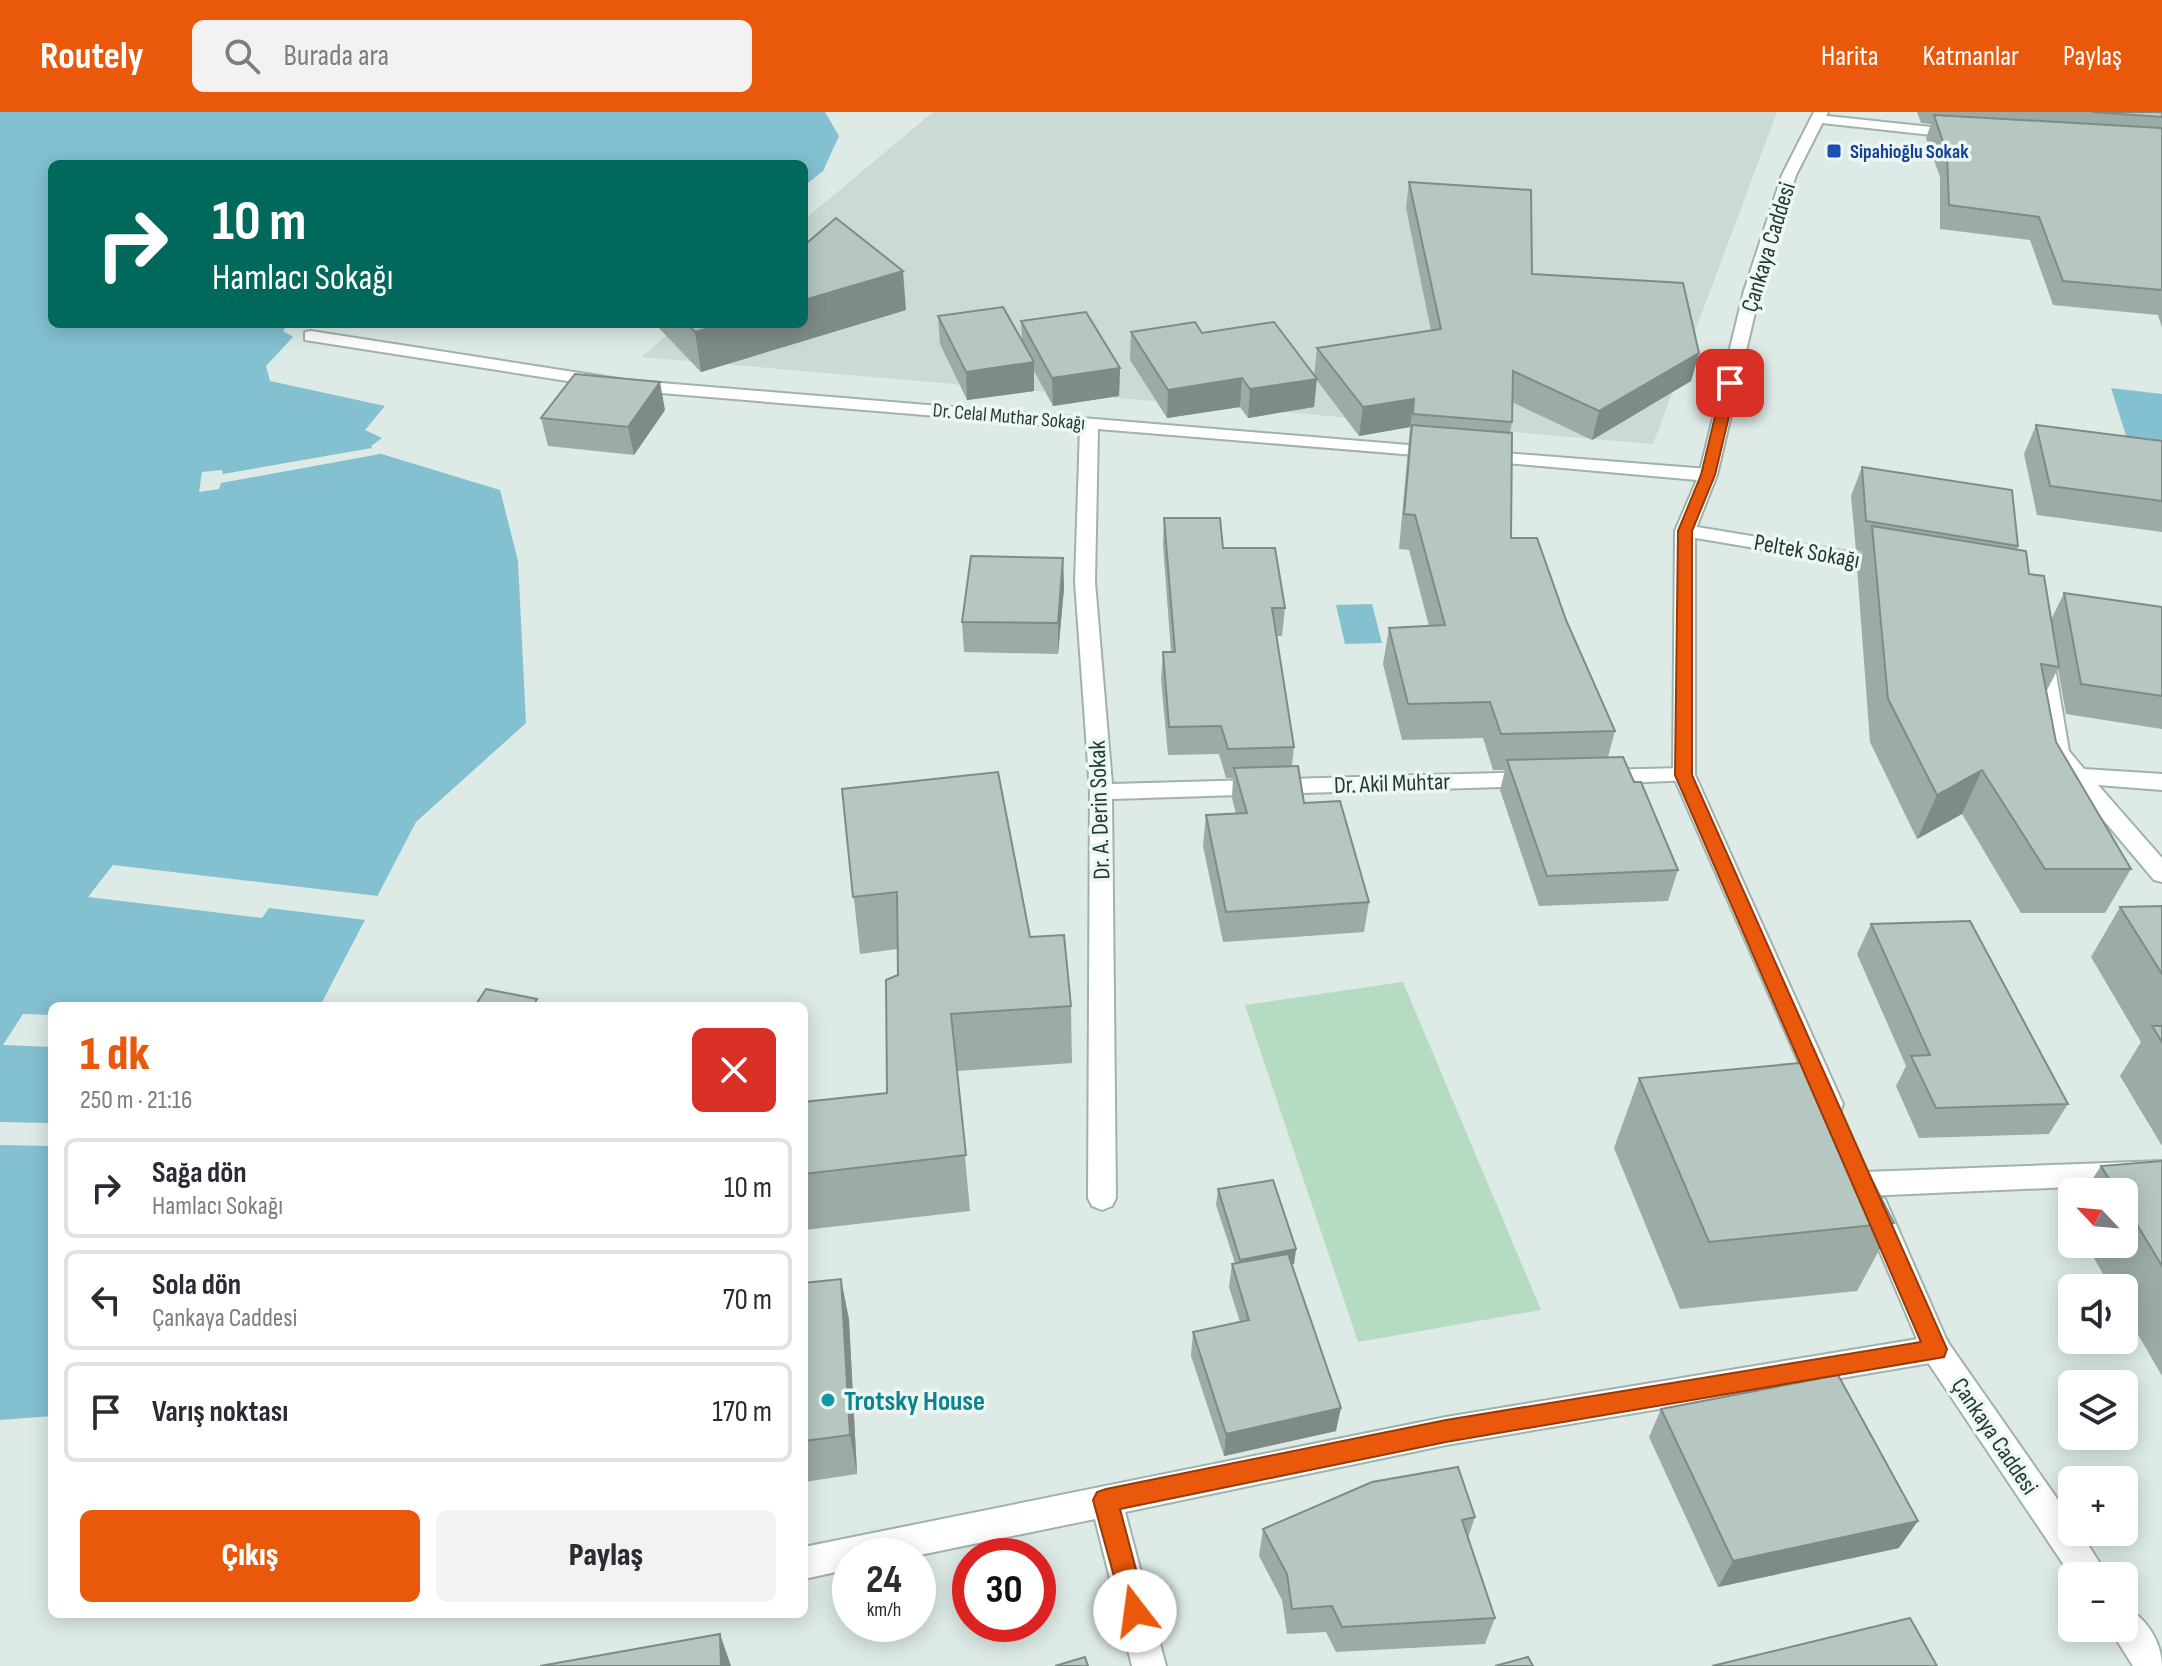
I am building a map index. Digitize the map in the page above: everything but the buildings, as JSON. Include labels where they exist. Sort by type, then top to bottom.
[{"type":"street","points":[[1820,116],[1973,135]]},
{"type":"street","name":"Çankaya Caddesi","points":[[1820,116],[1789,175],[1752,291],[1708,475],[1685,531],[1684,775],[1839,1125]]},
{"type":"street","name":"Dr. Celal Muthar Sokağı","points":[[311,336],[625,385],[1708,475]]},
{"type":"street","name":"Dr. A. Derin Sokak","points":[[1089,423],[1085,582],[1101,792],[1102,1198]]},
{"type":"street","name":"Peltek Sokağı","points":[[1685,531],[1912,569]]},
{"type":"street","points":[[2040,634],[2058,753],[2162,874]]},
{"type":"street","name":"Dr. Akil Muhtar","points":[[1101,792],[1684,775]]},
{"type":"street","points":[[2077,776],[2162,782]]},
{"type":"street","name":"Çankaya Caddesi","points":[[2081,1562],[1936,1349],[1862,1176],[2162,1172]]},
{"type":"street","points":[[808,1562],[1446,1431],[1936,1349]]},
{"type":"street","points":[[1106,1500],[1149,1666]]},
{"type":"street","points":[[2136,1642],[2153,1666]]},
{"type":"shaded area","points":[[933,112],[1777,112],[1653,444],[641,357],[675,328],[808,328],[808,217]]},
{"type":"green space","points":[[1403,982],[1541,1310],[1358,1342],[1245,1005]]},
{"type":"water","points":[[0,112],[825,112],[839,136],[823,171],[808,183],[808,160],[48,160],[48,328],[285,328],[283,331],[293,337],[266,366],[270,381],[385,406],[365,430],[382,438],[371,446],[375,452],[500,490],[518,561],[526,723],[416,822],[322,1002],[48,1002],[48,1416],[0,1420]]},
{"type":"water","points":[[2111,388],[2162,394],[2162,446],[2128,442]]},
{"type":"water","points":[[1372,604],[1382,643],[1345,644],[1336,605]]},
{"type":"pier","points":[[372,448],[380,454],[221,483],[219,489],[199,492],[202,472],[222,470],[223,474]]},
{"type":"pier","points":[[113,865],[378,896],[366,920],[269,908],[262,918],[88,897]]},
{"type":"pier","points":[[23,1014],[48,1015],[48,1047],[3,1045]]},
{"type":"pier","points":[[0,1122],[48,1123],[48,1146],[0,1145]]},
{"type":"place","name":"Sipahioğlu Sokak","points":[[1834,151]]},
{"type":"place","name":"Trotsky House","points":[[828,1400]]},
{"type":"route","points":[[1135,1611],[1106,1500],[1446,1431],[1936,1349],[1684,775],[1685,531],[1708,475],[1730,383]]}]
